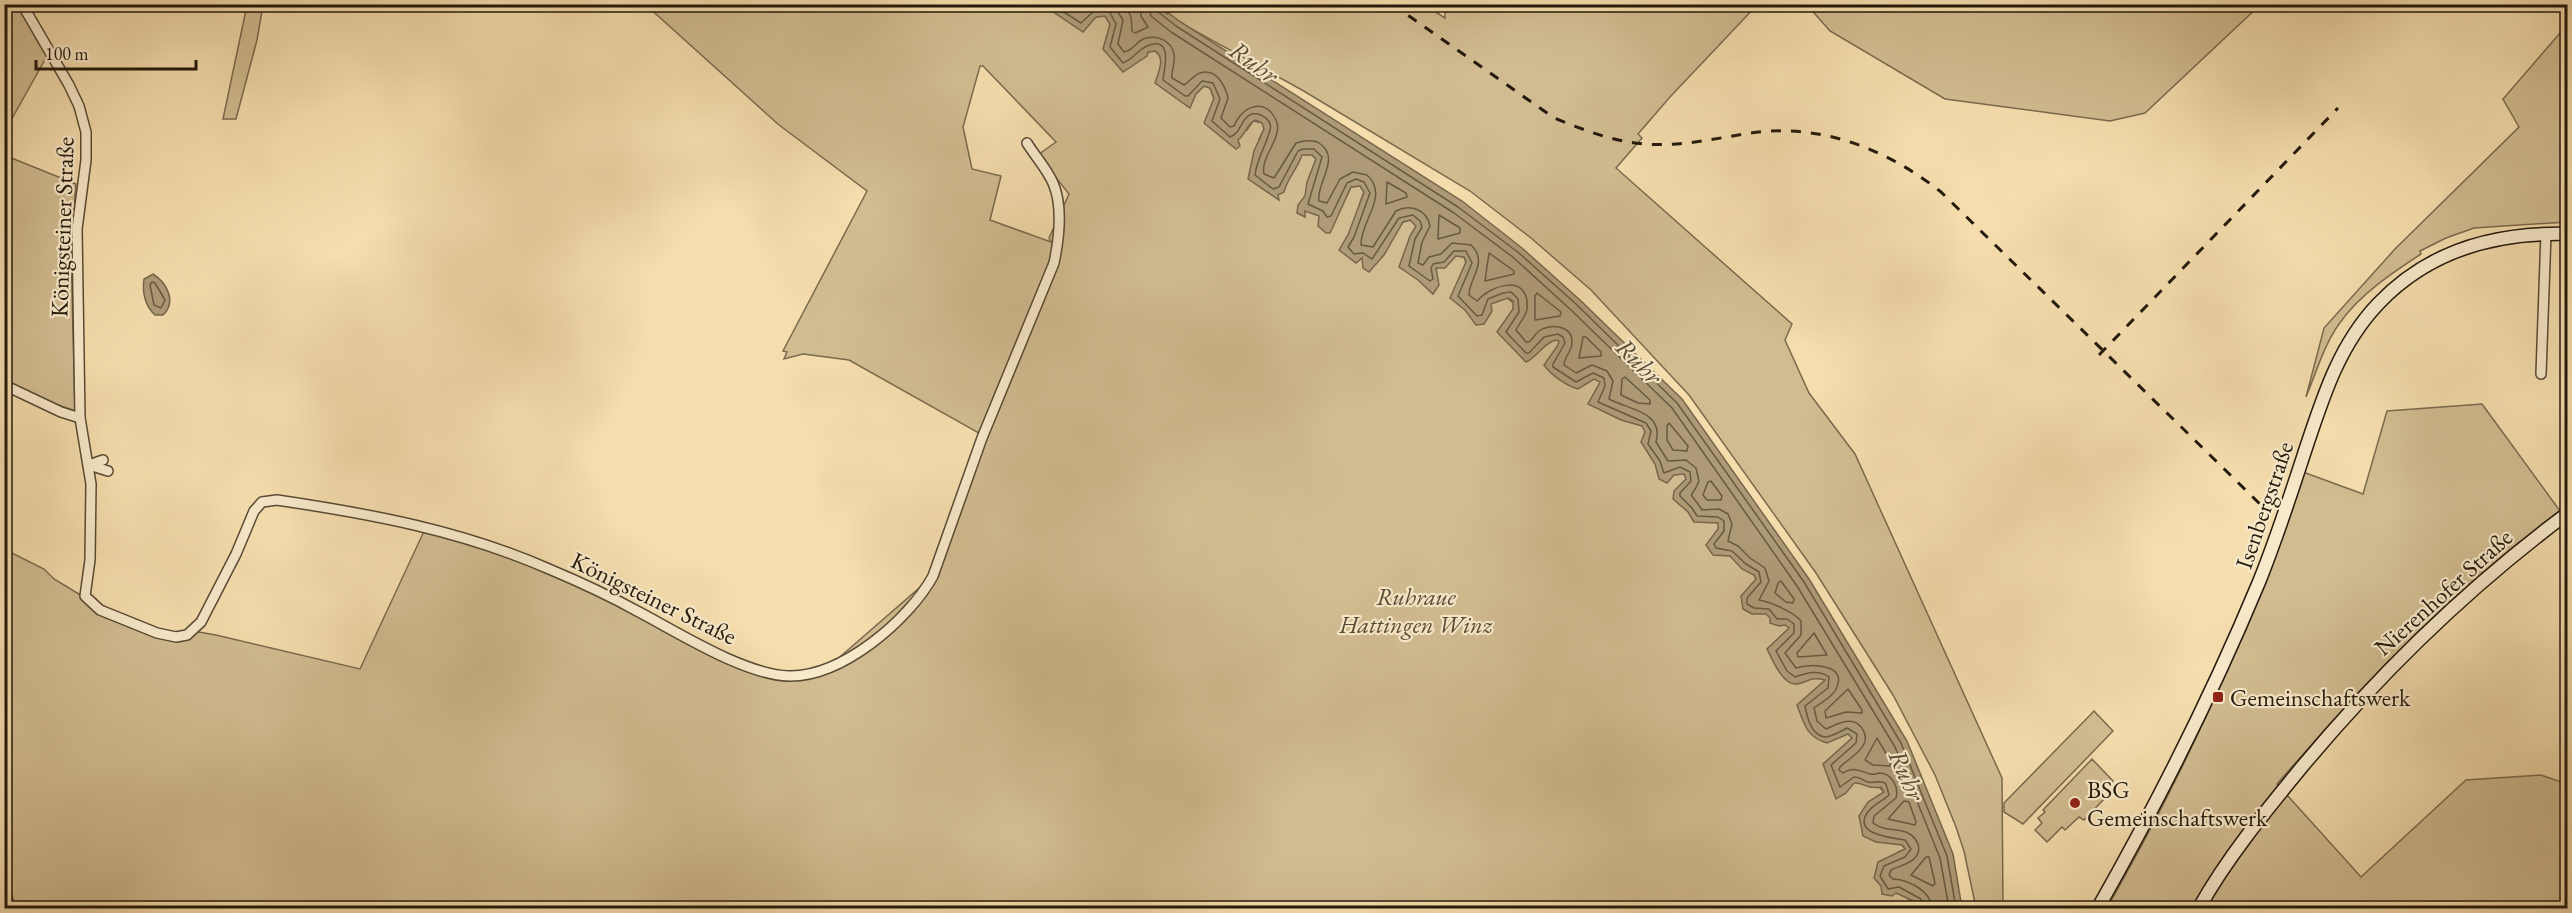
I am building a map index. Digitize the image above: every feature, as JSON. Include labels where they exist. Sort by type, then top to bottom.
[{"type":"main road","name":"Isenbergstraße","points":[[2098,909],[2188,741],[2210,694],[2259,581],[2327,386],[2356,331],[2397,286],[2441,258],[2468,246],[2495,239],[2546,233],[2568,234]]},
{"type":"main road","name":"Nierenhofer Straße","points":[[2199,909],[2234,851],[2329,734],[2380,677],[2461,600],[2513,555],[2568,513]]},
{"type":"street","name":"Königsteiner Straße","points":[[22,4],[69,85],[79,106],[86,132],[86,160],[76,229],[80,418],[92,484],[90,560],[85,596],[100,610],[164,635],[176,637],[187,635],[201,622],[236,554],[254,511],[262,502],[277,500],[398,520],[490,544],[625,604],[705,647],[768,673],[790,676],[826,669],[881,635],[914,606],[928,586],[942,554],[998,397],[1048,281],[1057,248],[1057,195],[1052,180],[1027,143]]},
{"type":"street","points":[[2541,374],[2546,233]]},
{"type":"street","points":[[4,385],[61,412],[80,418]]},
{"type":"street","points":[[89,465],[103,460]]},
{"type":"street","points":[[89,465],[108,471]]},
{"type":"green space","points":[[1445,4],[1757,5],[1670,97],[1638,134],[1642,138],[1616,168],[1792,324],[1785,340],[1809,393],[1855,454],[2002,778],[2003,908],[1976,908],[1964,851],[1935,775],[1893,695],[1816,573],[1689,395],[1591,290],[1531,238],[1470,191],[1302,90],[1179,22],[1159,5],[1425,5],[1445,18]]},
{"type":"green space","points":[[5,5],[18,5],[47,56],[5,131]]},
{"type":"green space","points":[[247,5],[263,5],[257,40],[236,119],[223,119]]},
{"type":"green space","name":"Ruhraue Hattingen Winz","points":[[646,5],[1078,5],[1095,17],[1105,16],[1110,24],[1146,55],[1148,52],[1155,51],[1197,93],[1204,86],[1210,88],[1214,99],[1247,130],[1253,121],[1263,123],[1264,129],[1259,139],[1302,154],[1312,155],[1316,159],[1311,173],[1347,196],[1351,187],[1360,186],[1364,192],[1360,203],[1399,227],[1403,222],[1410,220],[1417,226],[1411,235],[1456,256],[1464,257],[1466,263],[1513,303],[1551,331],[1640,409],[1812,634],[1879,787],[1884,792],[1902,845],[1906,849],[1898,852],[1908,899],[1917,903],[1919,908],[5,908],[4,549],[44,569],[54,579],[82,596],[164,636],[193,631],[360,669],[425,529],[454,535],[547,571],[725,656],[780,675],[826,669],[926,582],[979,433],[849,360],[803,354],[784,359],[787,352],[783,351],[867,191],[779,125]],"holes":[[[980,66],[983,66],[1056,142],[1038,155],[1069,194],[1049,238],[1051,242],[990,220],[1001,176],[972,169],[963,127]]]},
{"type":"green space","points":[[1807,5],[2260,5],[2145,113],[2110,121],[1945,99],[1830,31]]},
{"type":"green space","points":[[2567,25],[2567,222],[2474,228],[2420,251],[2421,254],[2377,285],[2347,313],[2329,341],[2306,397],[2324,328],[2395,249],[2519,127],[2503,99]]},
{"type":"green space","points":[[4,155],[76,184],[71,246],[75,411],[38,398],[5,381]]},
{"type":"green space","points":[[2482,404],[2560,511],[2479,576],[2417,633],[2277,784],[2361,877],[2466,780],[2541,775],[2567,784],[2567,908],[2107,908],[2158,814],[2205,718],[2244,626],[2303,472],[2363,494],[2387,411]]},
{"type":"green space","points":[[2094,711],[2113,731],[2023,824],[2004,812],[2004,803]]},
{"type":"green space","name":"BSG Gemeinschaftswerk","points":[[2092,759],[2113,781],[2102,793],[2106,797],[2084,820],[2079,817],[2065,830],[2062,827],[2047,842],[2035,830],[2042,823],[2038,818]]},
{"type":"water","name":"Ruhr","points":[[1052,5],[1158,5],[1179,21],[1462,201],[1522,248],[1580,300],[1682,399],[1809,579],[1907,741],[1953,854],[1962,908],[1918,908],[1918,903],[1896,893],[1892,896],[1882,894],[1881,886],[1874,878],[1878,862],[1905,849],[1902,845],[1876,842],[1863,836],[1859,816],[1868,802],[1884,792],[1881,787],[1872,788],[1854,783],[1846,793],[1836,799],[1823,764],[1852,738],[1848,734],[1827,743],[1814,737],[1804,723],[1797,705],[1825,680],[1813,679],[1797,684],[1787,681],[1783,676],[1767,649],[1789,628],[1785,625],[1770,623],[1770,618],[1766,614],[1752,614],[1743,609],[1741,596],[1756,579],[1754,575],[1742,569],[1730,556],[1713,555],[1706,545],[1718,529],[1718,523],[1694,522],[1688,512],[1673,499],[1674,491],[1686,479],[1684,474],[1674,475],[1667,483],[1659,479],[1655,464],[1641,442],[1645,432],[1642,426],[1621,420],[1588,404],[1600,382],[1594,379],[1578,389],[1560,380],[1547,369],[1544,365],[1559,341],[1548,344],[1526,362],[1497,332],[1513,309],[1513,301],[1508,298],[1491,304],[1492,311],[1484,324],[1476,325],[1465,310],[1450,298],[1466,262],[1464,257],[1456,256],[1445,268],[1436,268],[1439,285],[1433,294],[1399,267],[1416,226],[1410,220],[1403,222],[1384,255],[1369,272],[1363,268],[1362,258],[1356,263],[1339,250],[1348,235],[1364,192],[1360,186],[1351,187],[1330,233],[1326,233],[1318,226],[1319,216],[1305,211],[1305,217],[1297,213],[1298,205],[1305,196],[1307,182],[1316,159],[1312,155],[1302,155],[1284,192],[1278,195],[1279,200],[1248,179],[1254,151],[1264,129],[1262,123],[1256,120],[1251,124],[1238,140],[1240,146],[1236,149],[1204,123],[1214,98],[1210,88],[1204,86],[1196,94],[1190,108],[1155,83],[1161,62],[1155,51],[1148,52],[1147,56],[1123,72],[1103,49],[1110,24],[1105,16],[1096,17],[1083,32],[1052,11]]},
{"type":"water","points":[[153,274],[162,282],[170,299],[163,315],[155,315],[145,298],[144,279]]},
{"type":"water","points":[[5,886],[11,891],[15,908],[5,908]]},
{"type":"waterway","points":[[1167,13],[1172,4]]},
{"type":"railway","points":[[1392,4],[1554,118],[1599,135],[1622,141],[1659,145],[1751,133],[1803,132],[1852,143],[1898,163],[1941,192],[2261,505]]},
{"type":"railway","points":[[2099,355],[2338,108]]},
{"type":"place","name":"Gemeinschaftswerk","points":[[2218,697]]},
{"type":"place","name":"BSG Gemeinschaftswerk","points":[[2075,803]]}]
